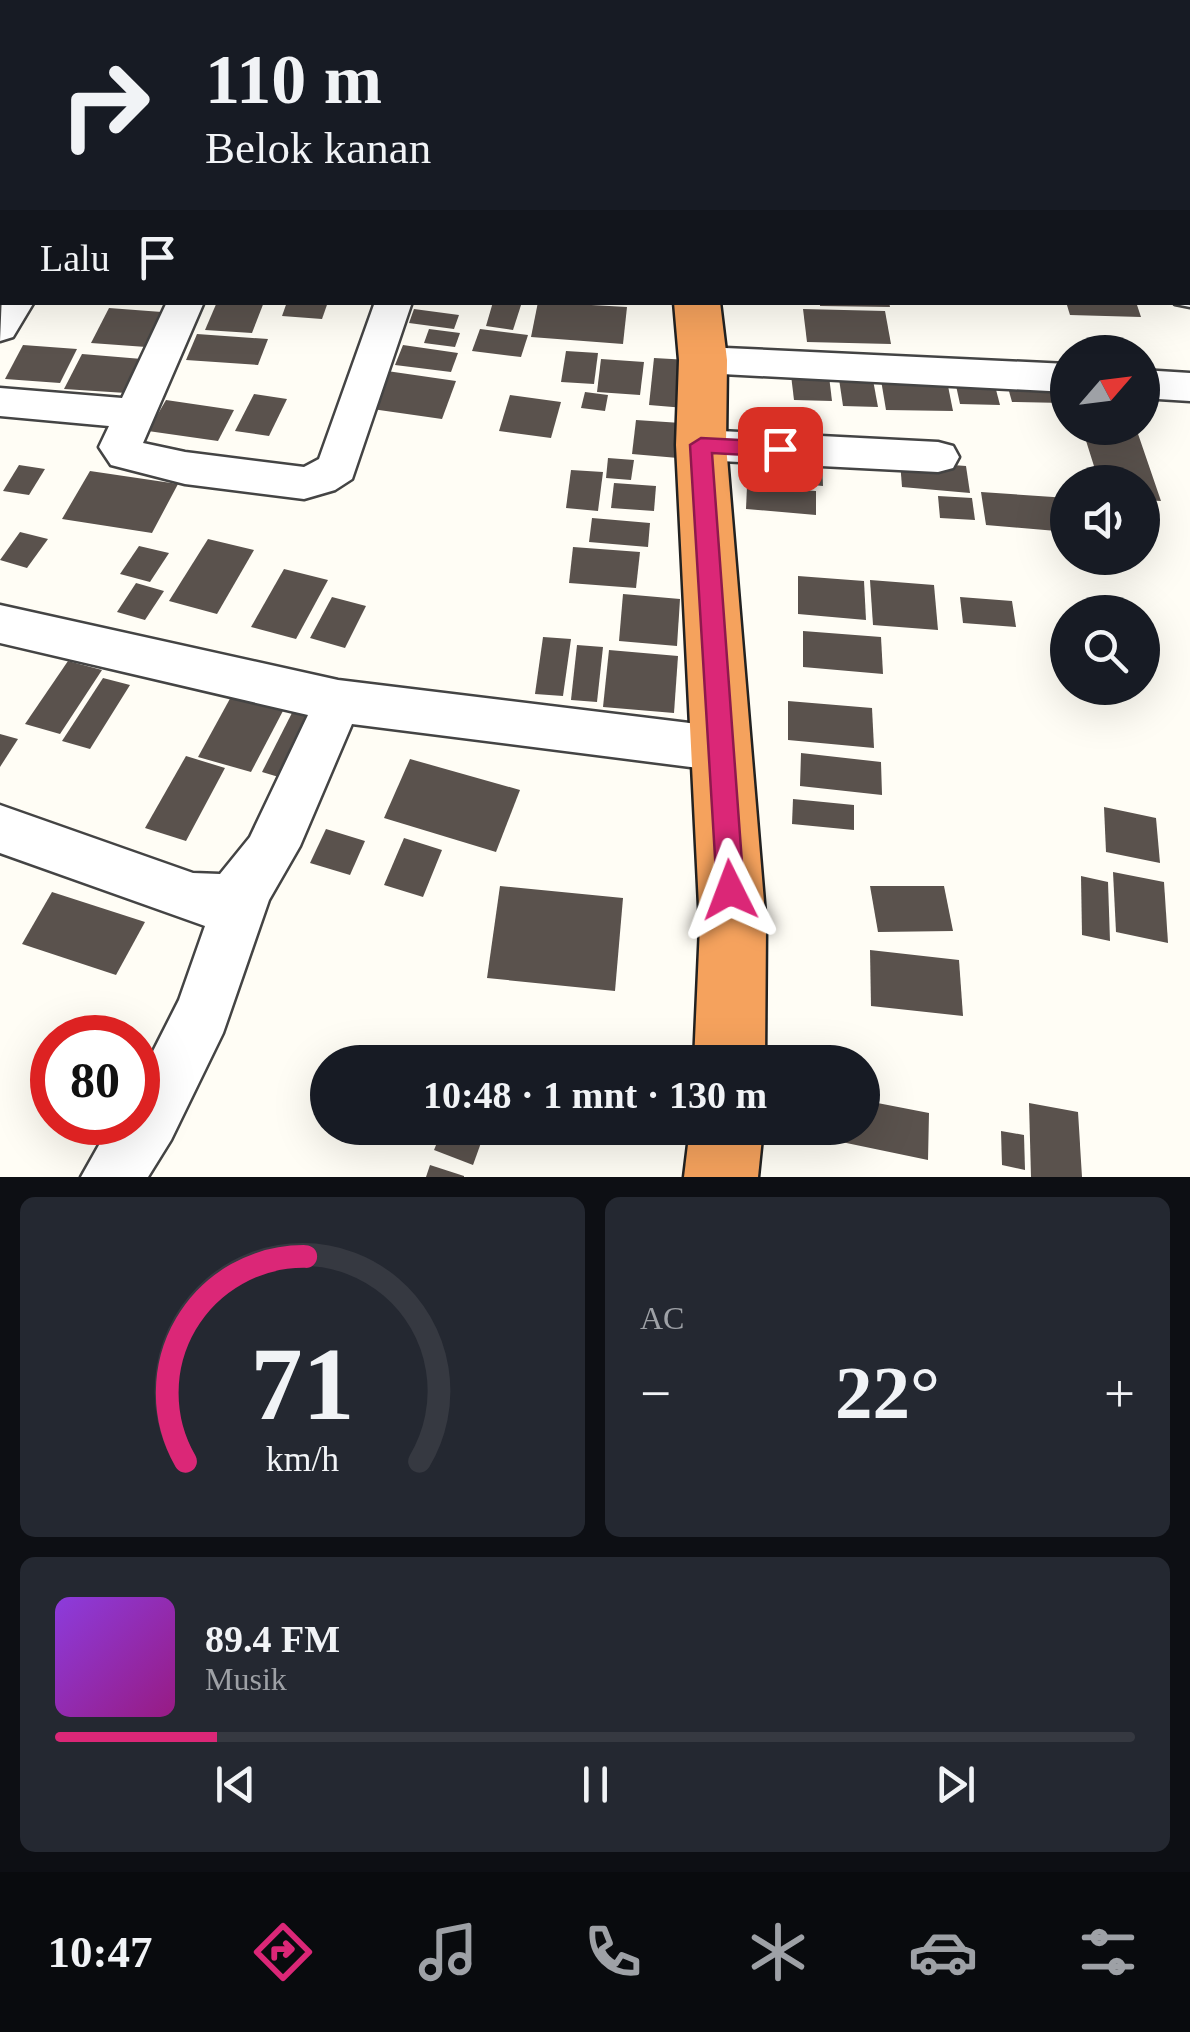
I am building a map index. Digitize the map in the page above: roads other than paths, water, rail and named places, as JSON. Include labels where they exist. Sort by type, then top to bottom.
[{"type":"highway","points":[[695,305],[703,360],[701,445],[733,926],[730,1045]]},
{"type":"highway","points":[[721,1177],[725,1145]]},
{"type":"street","points":[[0,328],[14,305]]},
{"type":"street","points":[[185,305],[120,443],[126,454],[185,468],[290,482],[320,479],[337,468],[393,305]]},
{"type":"street","points":[[703,360],[1050,377]]},
{"type":"street","points":[[1160,385],[1190,387]]},
{"type":"street","points":[[0,402],[134,414]]},
{"type":"street","points":[[701,445],[938,457]]},
{"type":"street","points":[[0,624],[338,701],[722,749]]},
{"type":"street","points":[[0,829],[193,899],[211,902],[228,898],[246,887],[262,868],[338,701]]},
{"type":"street","points":[[112,1177],[150,1119],[203,1013],[246,887]]}]
